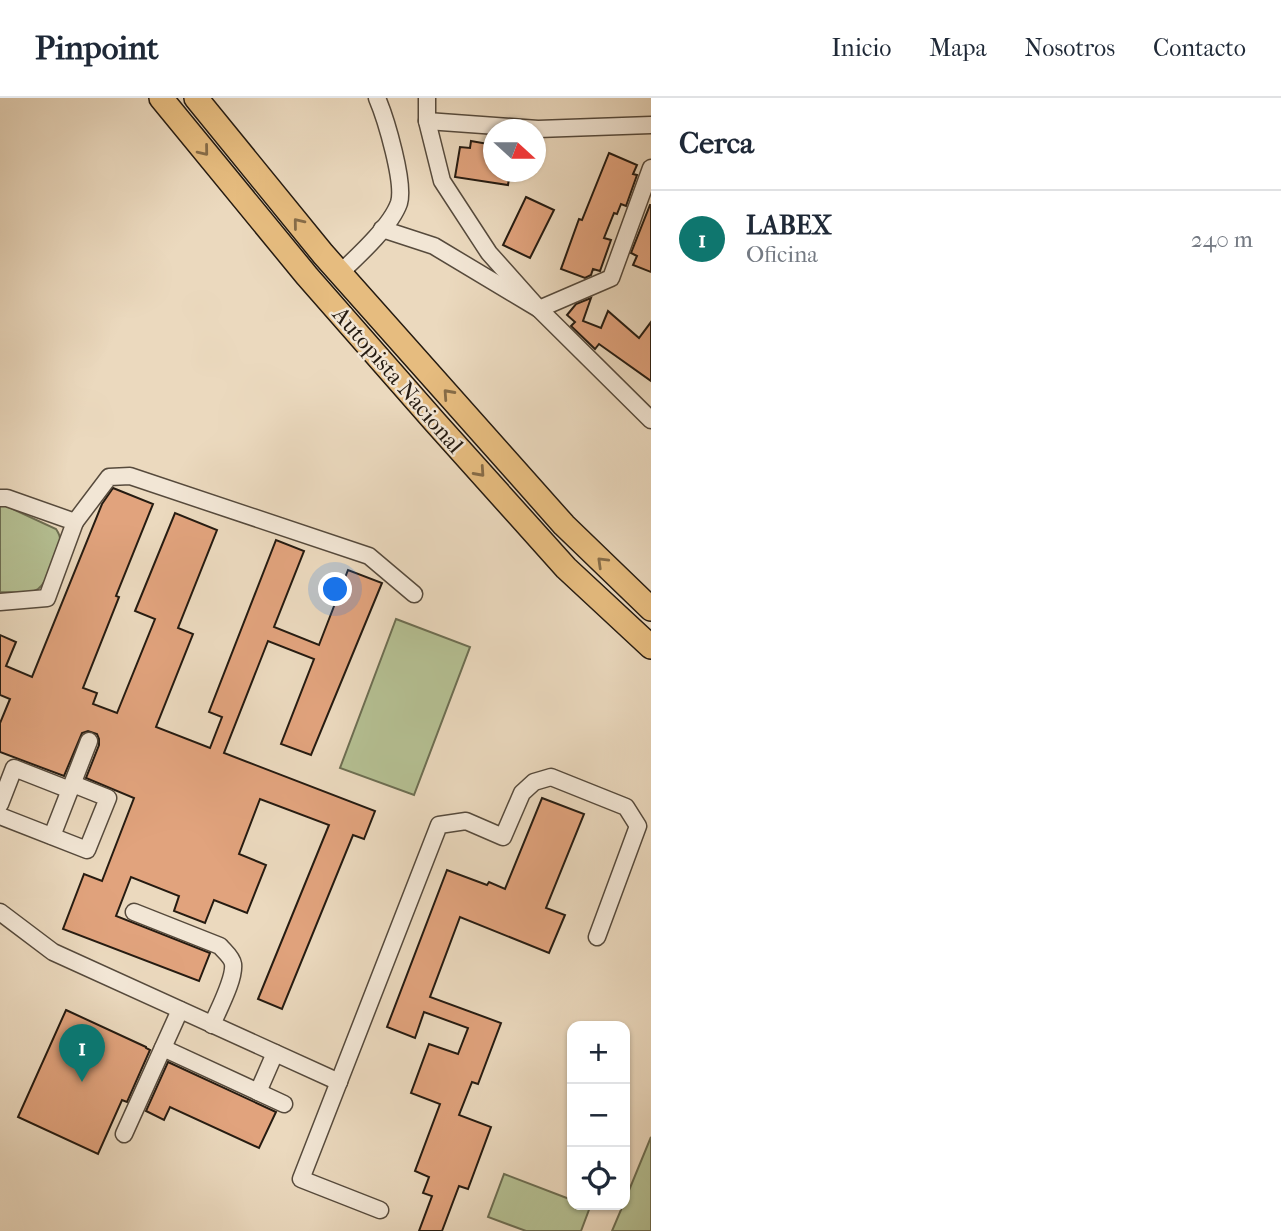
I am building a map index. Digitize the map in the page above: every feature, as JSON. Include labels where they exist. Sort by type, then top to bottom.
[{"type":"highway","name":"Autopista Nacional","points":[[161,98],[307,276],[435,422],[566,568],[651,647]]},
{"type":"highway","name":"Autopista Nacional","points":[[196,98],[340,273],[564,525],[651,609]]},
{"type":"street","points":[[426,98],[427,121],[442,181],[489,253],[539,309],[651,418]]},
{"type":"street","points":[[340,273],[369,247],[399,203],[400,186],[379,99]]},
{"type":"street","points":[[427,121],[538,129],[651,125]]},
{"type":"street","points":[[539,309],[611,278],[651,168]]},
{"type":"street","points":[[382,229],[434,246],[539,309]]},
{"type":"street","points":[[0,602],[47,598],[75,522],[109,477],[130,476],[369,556],[414,594]]},
{"type":"street","points":[[0,498],[7,498],[75,522]]},
{"type":"street","points":[[52,836],[89,741]]},
{"type":"street","points":[[0,804],[14,768],[108,798],[87,850],[0,816]]},
{"type":"street","points":[[380,1210],[301,1179],[439,825],[466,821],[503,837],[522,793],[534,782],[551,777],[626,807],[638,826],[597,937]]},
{"type":"street","points":[[0,912],[52,953],[339,1082]]},
{"type":"street","points":[[134,912],[220,946],[228,955],[233,965],[231,979],[212,1025]]},
{"type":"street","points":[[124,1134],[180,1010]]},
{"type":"street","points":[[163,1048],[284,1104]]},
{"type":"street","points":[[258,1092],[275,1053]]},
{"type":"green space","points":[[4,505],[56,529],[59,535],[60,544],[53,566],[42,586],[34,591],[0,592],[0,506]]},
{"type":"green space","points":[[396,619],[470,647],[414,795],[340,768]]},
{"type":"green space","points":[[651,1137],[651,1231],[612,1231],[621,1210],[630,1210],[630,1188]]},
{"type":"green space","points":[[504,1174],[567,1198],[567,1210],[589,1210],[581,1231],[526,1231],[488,1217]]},
{"type":"building","points":[[471,141],[483,143],[483,181],[455,177],[460,147],[470,148]]},
{"type":"building","points":[[609,153],[637,165],[633,174],[637,175],[626,206],[621,204],[617,214],[614,213],[604,238],[611,240],[600,271],[593,269],[591,275],[585,278],[561,269],[579,219],[582,220]]},
{"type":"building","points":[[526,197],[554,210],[530,258],[503,245]]},
{"type":"building","points":[[650,205],[651,272],[633,265],[637,256],[631,253]]},
{"type":"building","points":[[591,298],[583,321],[601,328],[608,311],[639,338],[651,322],[651,381],[599,344],[595,349],[571,326],[575,322],[567,315],[576,304]]},
{"type":"building","points":[[113,488],[153,504],[83,688],[97,693],[93,704],[117,713],[155,619],[135,611],[175,513],[217,530],[178,628],[193,634],[156,727],[210,748],[222,717],[209,712],[276,540],[304,551],[274,627],[319,645],[348,570],[382,583],[311,755],[281,744],[314,659],[268,641],[224,753],[375,811],[364,839],[353,835],[282,1009],[258,999],[329,825],[260,799],[239,854],[266,865],[247,913],[214,900],[205,923],[174,911],[179,896],[131,877],[116,916],[210,953],[199,981],[63,929],[84,874],[102,881],[134,798],[86,778],[99,745],[97,734],[88,731],[82,733],[64,776],[0,752],[0,723],[10,699],[0,695],[0,635],[16,642],[6,666],[32,677],[102,504]]},
{"type":"building","points":[[542,798],[584,814],[546,908],[565,915],[549,953],[460,917],[430,997],[501,1023],[478,1084],[472,1082],[459,1115],[491,1127],[468,1189],[459,1186],[442,1231],[419,1231],[432,1196],[423,1193],[429,1177],[415,1171],[440,1104],[411,1093],[429,1044],[458,1054],[468,1028],[424,1012],[415,1038],[387,1027],[447,870],[505,889]]},
{"type":"building","points":[[66,1010],[150,1050],[127,1102],[122,1100],[98,1154],[18,1117]]},
{"type":"building","points":[[168,1062],[276,1112],[259,1148],[170,1107],[164,1120],[146,1111]]},
{"type":"place","name":"LABEX","points":[[82,1082]]}]
